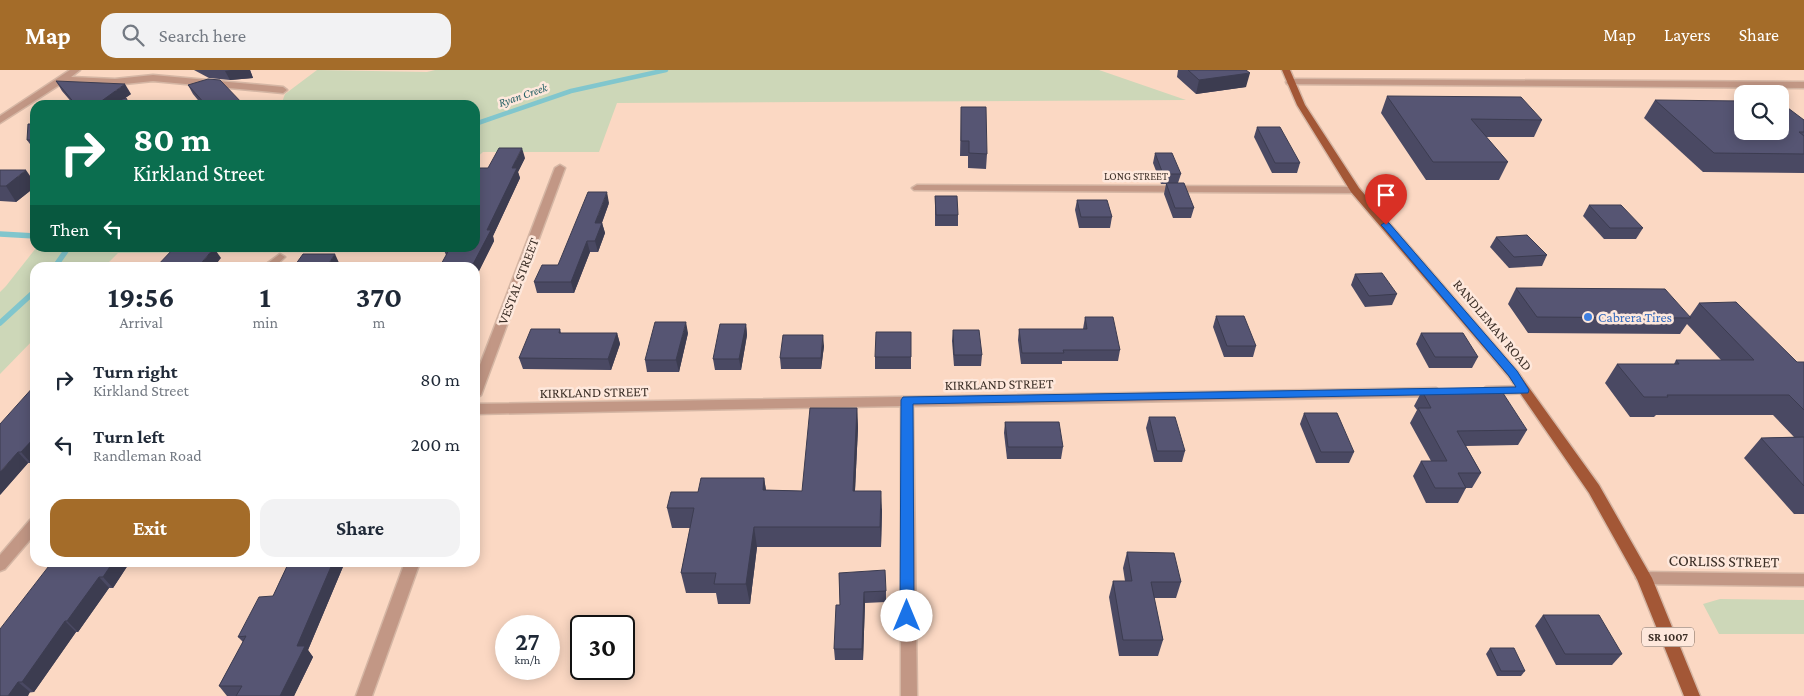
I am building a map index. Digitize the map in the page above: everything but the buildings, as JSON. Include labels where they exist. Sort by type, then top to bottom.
[{"type":"main road","name":"RANDLEMAN ROAD","points":[[1286,70],[1305,112],[1355,190],[1513,374],[1594,489],[1644,578],[1692,696]]},
{"type":"street","points":[[30,100],[76,70]]},
{"type":"street","points":[[62,79],[115,82],[153,78],[283,90]]},
{"type":"street","points":[[1290,82],[1804,85]]},
{"type":"street","points":[[0,120],[30,100]]},
{"type":"street","name":"VESTAL STREET","points":[[480,382],[560,168]]},
{"type":"street","name":"LONG STREET","points":[[917,188],[1355,190]]},
{"type":"street","points":[[274,262],[280,257]]},
{"type":"street","points":[[1474,391],[1524,390]]},
{"type":"street","name":"KIRKLAND STREET","points":[[480,409],[1444,392]]},
{"type":"street","points":[[907,400],[909,696]]},
{"type":"street","points":[[0,565],[30,530]]},
{"type":"street","points":[[364,696],[411,567]]},
{"type":"street","name":"CORLISS STREET","points":[[1644,578],[1804,580]]},
{"type":"green space","points":[[317,70],[427,72],[435,70],[1099,70],[1186,100],[617,103],[599,152],[483,152],[480,155],[480,100],[283,100],[285,94]]},
{"type":"green space","points":[[33,252],[419,252],[118,253],[109,262],[30,262],[30,343],[0,374],[0,292]]},
{"type":"green space","points":[[1720,599],[1804,600],[1804,634],[1719,634],[1703,604]]},
{"type":"waterway","name":"Ryan Creek","points":[[480,122],[571,91],[666,70]]},
{"type":"waterway","points":[[0,234],[30,236]]},
{"type":"waterway","name":"Ryan Creek","points":[[58,262],[65,252]]},
{"type":"waterway","name":"Ryan Creek","points":[[0,323],[30,296]]},
{"type":"place","name":"Cabrera Tires","points":[[1588,317]]},
{"type":"route","points":[[907,616],[907,400],[1524,390],[1513,374],[1386,225]]}]
